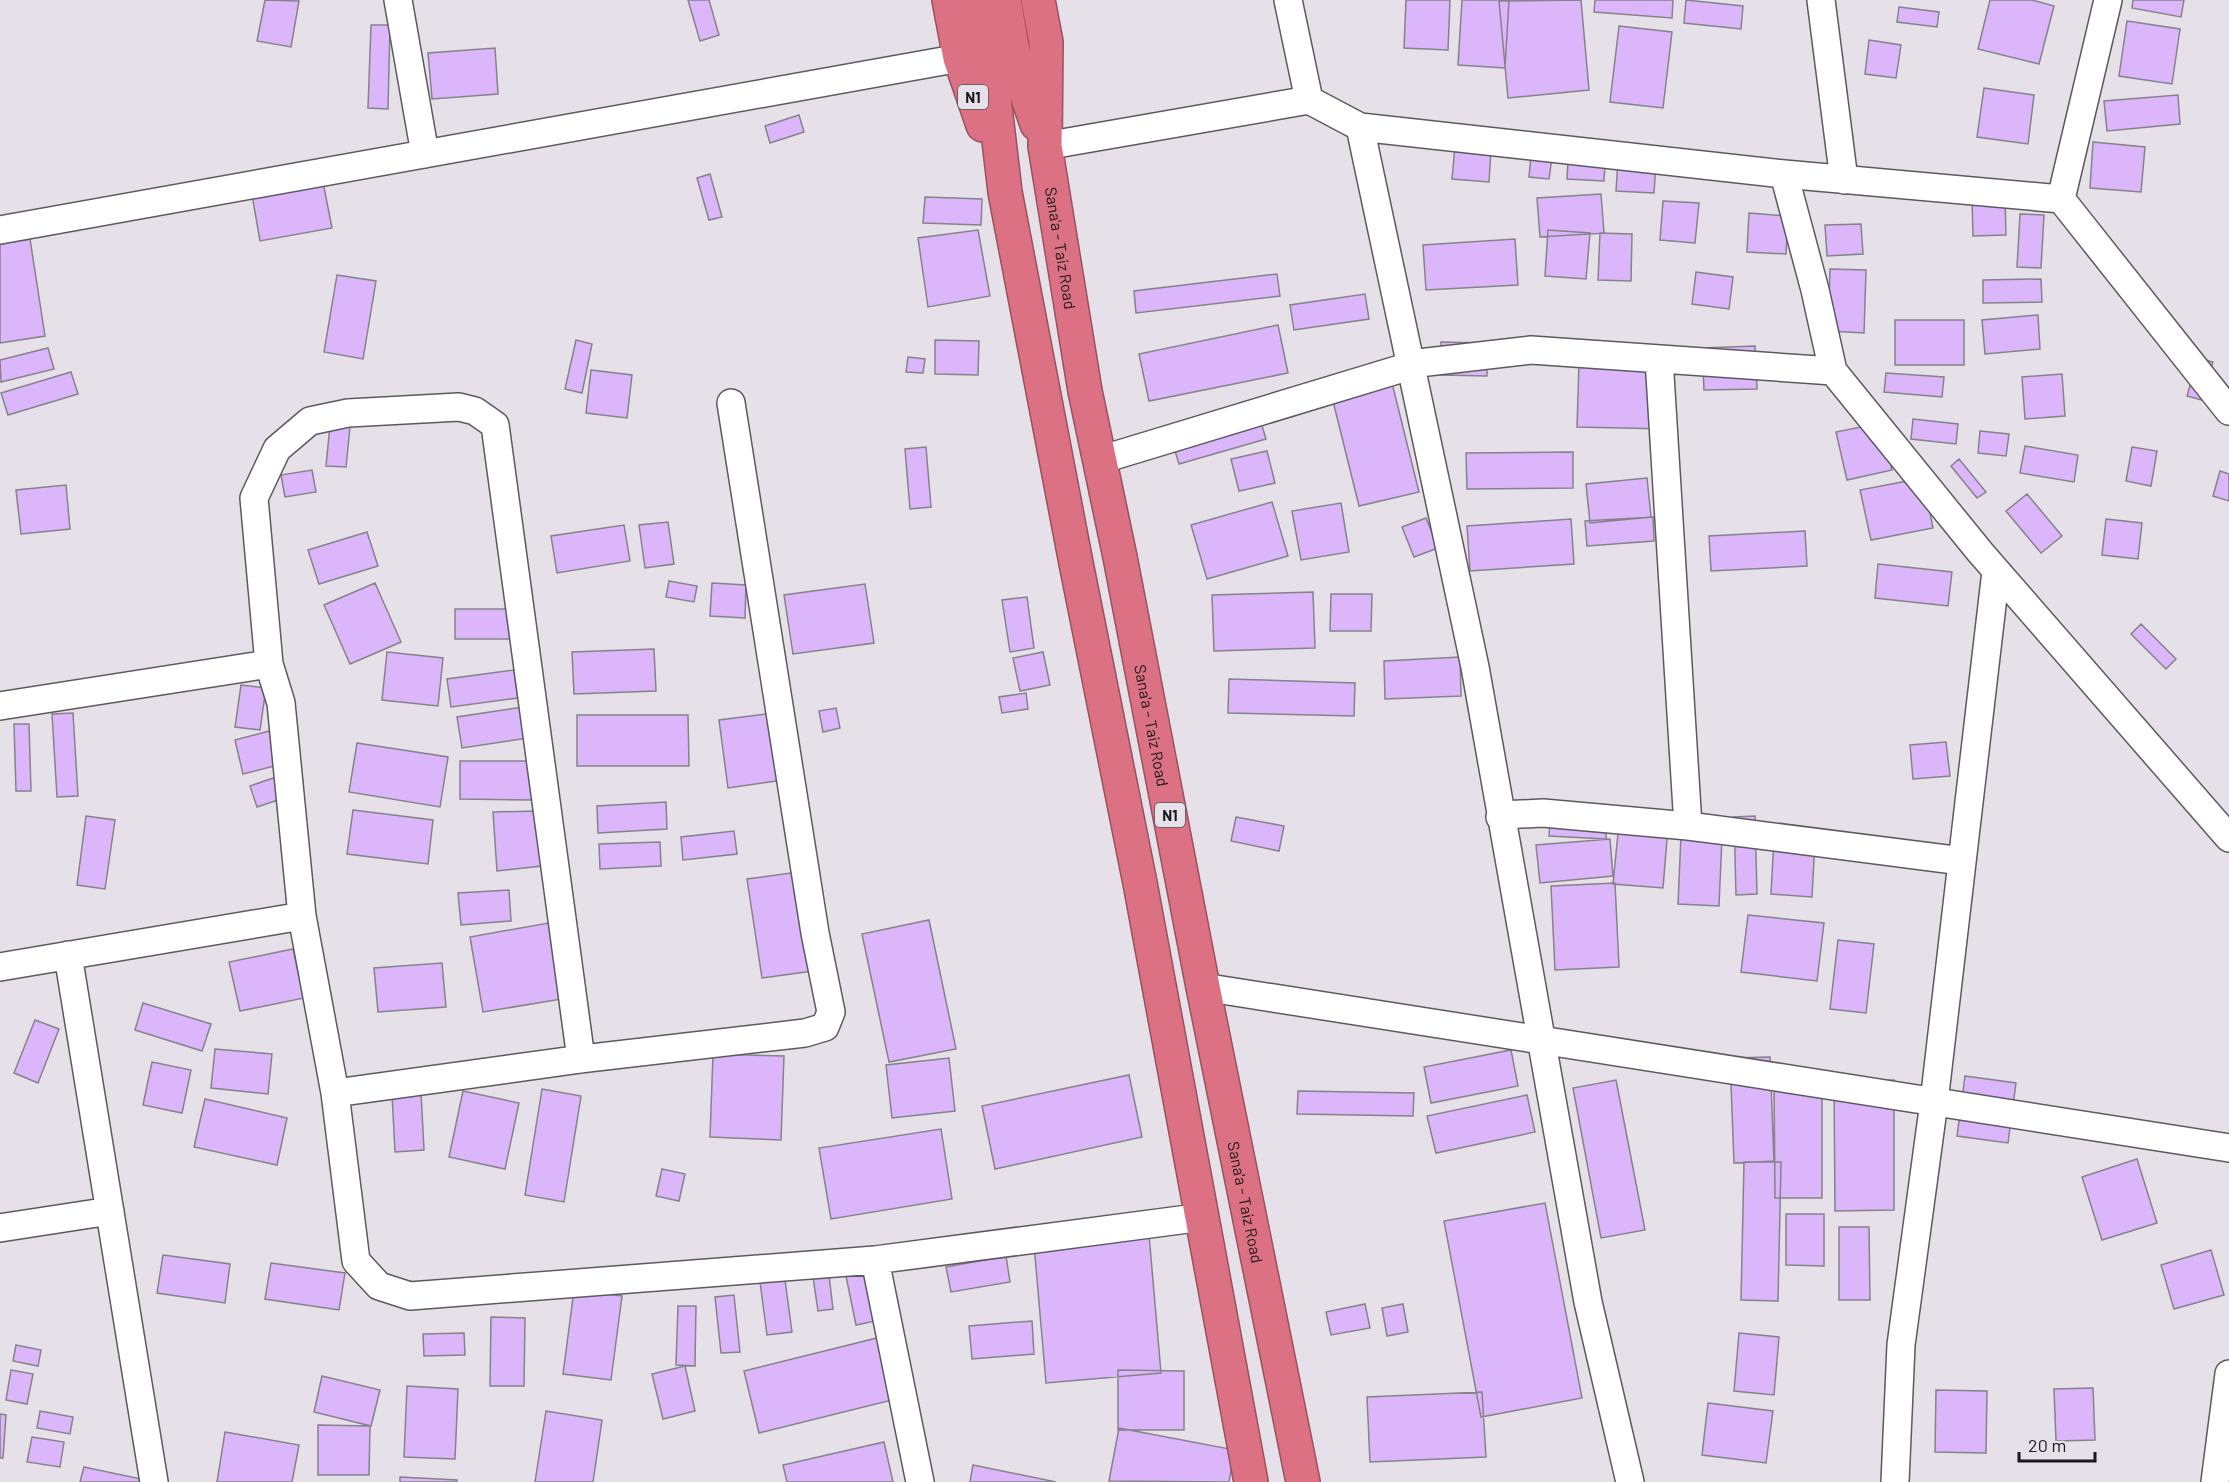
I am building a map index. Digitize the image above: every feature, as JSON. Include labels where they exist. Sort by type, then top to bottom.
[{"type":"highway","name":"N1","points":[[949,0],[960,58],[1005,192]]},
{"type":"highway","name":"N1","points":[[978,0],[990,64],[1005,192],[1142,894],[1251,1482]]},
{"type":"highway","name":"Sana'a - Taiz Road","points":[[1004,0],[1014,58],[1045,146]]},
{"type":"highway","name":"Sana'a - Taiz Road","points":[[1038,0],[1046,42],[1045,146],[1085,391],[1303,1482]]},
{"type":"highway","points":[[1076,563],[1120,557]]},
{"type":"street","points":[[398,0],[425,154]]},
{"type":"street","points":[[1288,0],[1310,100]]},
{"type":"street","points":[[1821,0],[1844,180]]},
{"type":"street","points":[[2061,199],[2108,0]]},
{"type":"street","points":[[0,230],[960,58]]},
{"type":"street","points":[[1045,146],[1310,100],[1360,126],[1784,174],[2061,199],[2229,411]]},
{"type":"street","points":[[1360,126],[1475,667],[1588,1302],[1630,1482]]},
{"type":"street","points":[[1784,174],[1815,290],[1833,370],[1996,571],[2229,838]]},
{"type":"street","points":[[1100,460],[1410,366],[1410,364],[1531,350],[1833,370]]},
{"type":"street","points":[[1659,359],[1688,826]]},
{"type":"street","points":[[335,1093],[581,1059],[805,1033],[825,1027],[831,1012],[813,921],[731,403]]},
{"type":"street","points":[[581,1059],[495,425],[475,411],[459,407],[348,413],[310,421],[277,449],[255,498],[269,664],[281,703],[302,916],[335,1093],[356,1261],[379,1286],[410,1296],[875,1260],[1203,1217]]},
{"type":"street","points":[[1895,1482],[1901,1345],[1934,1102],[1996,571]]},
{"type":"street","points":[[0,706],[269,664]]},
{"type":"street","points":[[1501,816],[1543,813],[1688,826],[1962,861]]},
{"type":"street","points":[[0,967],[302,916]]},
{"type":"street","points":[[68,955],[154,1482]]},
{"type":"street","points":[[1203,987],[2229,1148]]},
{"type":"street","points":[[0,1228],[110,1211]]},
{"type":"street","points":[[875,1260],[920,1482]]},
{"type":"street","points":[[2215,1482],[2229,1374]]},
{"type":"building","points":[[265,0],[299,1],[291,47],[257,41]]},
{"type":"building","points":[[688,0],[709,0],[719,35],[700,41]]},
{"type":"building","points":[[1406,0],[1450,0],[1448,50],[1404,48]]},
{"type":"building","points":[[1462,0],[1509,0],[1505,68],[1458,65]]},
{"type":"building","points":[[1581,0],[1589,90],[1508,98],[1499,1]]},
{"type":"building","points":[[1595,0],[1673,0],[1672,18],[1594,12]]},
{"type":"building","points":[[1686,0],[1743,6],[1741,29],[1684,23]]},
{"type":"building","points":[[1990,0],[2032,0],[2054,6],[2039,64],[1978,49]]},
{"type":"building","points":[[2133,0],[2184,0],[2181,17],[2132,8]]},
{"type":"building","points":[[1899,7],[1939,12],[1937,27],[1897,22]]},
{"type":"building","points":[[2127,21],[2180,29],[2172,84],[2119,76]]},
{"type":"building","points":[[371,25],[390,25],[388,109],[368,108]]},
{"type":"building","points":[[1619,26],[1672,32],[1663,108],[1610,102]]},
{"type":"building","points":[[1869,40],[1901,45],[1896,78],[1865,74]]},
{"type":"building","points":[[495,48],[498,94],[432,99],[428,53]]},
{"type":"building","points":[[1984,88],[2034,95],[2028,144],[1977,137]]},
{"type":"building","points":[[2178,95],[2180,124],[2107,131],[2104,101]]},
{"type":"building","points":[[799,115],[804,132],[770,143],[765,126]]},
{"type":"building","points":[[2093,142],[2145,147],[2141,192],[2090,188]]},
{"type":"building","points":[[1569,143],[1606,145],[1604,181],[1567,179]]},
{"type":"building","points":[[1619,145],[1657,147],[1654,193],[1616,191]]},
{"type":"building","points":[[1455,146],[1491,149],[1489,182],[1452,179]]},
{"type":"building","points":[[1531,155],[1552,157],[1549,179],[1529,177]]},
{"type":"building","points":[[710,174],[722,217],[709,220],[697,178]]},
{"type":"building","points":[[323,182],[332,228],[260,241],[252,195]]},
{"type":"building","points":[[1601,194],[1604,233],[1540,237],[1537,198]]},
{"type":"building","points":[[925,197],[982,199],[981,225],[923,223]]},
{"type":"building","points":[[1972,197],[2005,197],[2006,235],[1973,236]]},
{"type":"building","points":[[1663,201],[1699,203],[1695,243],[1660,240]]},
{"type":"building","points":[[1749,213],[1788,216],[1786,254],[1747,252]]},
{"type":"building","points":[[2020,214],[2044,215],[2041,268],[2017,267]]},
{"type":"building","points":[[1861,224],[1863,254],[1827,256],[1825,225]]},
{"type":"building","points":[[978,230],[990,296],[928,307],[918,238]]},
{"type":"building","points":[[1548,230],[1590,233],[1586,279],[1545,276]]},
{"type":"building","points":[[1600,233],[1632,234],[1631,281],[1598,280]]},
{"type":"building","points":[[30,239],[45,336],[0,343],[0,244]]},
{"type":"building","points":[[1515,239],[1518,285],[1426,290],[1423,245]]},
{"type":"building","points":[[1830,269],[1866,270],[1864,333],[1828,331]]},
{"type":"building","points":[[1696,272],[1733,277],[1729,309],[1692,304]]},
{"type":"building","points":[[1277,274],[1280,296],[1136,313],[1134,291]]},
{"type":"building","points":[[337,275],[376,281],[363,359],[324,352]]},
{"type":"building","points":[[2041,279],[2042,302],[1983,303],[1983,280]]},
{"type":"building","points":[[1365,294],[1369,319],[1294,330],[1290,305]]},
{"type":"building","points":[[2038,315],[2040,349],[1985,354],[1982,320]]},
{"type":"building","points":[[1895,320],[1964,320],[1964,365],[1895,365]]},
{"type":"building","points":[[1278,325],[1288,373],[1149,401],[1139,354]]},
{"type":"building","points":[[576,340],[592,344],[582,393],[565,389]]},
{"type":"building","points":[[935,340],[979,341],[978,375],[935,374]]},
{"type":"building","points":[[1441,342],[1487,343],[1487,376],[1441,375]]},
{"type":"building","points":[[1755,346],[1757,389],[1704,390],[1702,348]]},
{"type":"building","points":[[48,348],[54,369],[1,382],[0,360]]},
{"type":"building","points":[[908,357],[925,359],[923,373],[906,372]]},
{"type":"building","points":[[2198,358],[2213,362],[2202,400],[2187,396]]},
{"type":"building","points":[[1579,363],[1668,366],[1666,429],[1577,427]]},
{"type":"building","points":[[591,370],[632,375],[627,418],[586,413]]},
{"type":"building","points":[[71,372],[78,394],[8,415],[1,393]]},
{"type":"building","points":[[1886,373],[1944,377],[1942,397],[1884,392]]},
{"type":"building","points":[[2062,374],[2065,416],[2025,419],[2022,377]]},
{"type":"building","points":[[1392,383],[1419,492],[1359,506],[1332,397]]},
{"type":"building","points":[[1259,416],[1266,439],[1179,464],[1172,441]]},
{"type":"building","points":[[1913,419],[1958,424],[1956,444],[1911,439]]},
{"type":"building","points":[[1881,423],[1892,470],[1847,480],[1836,432]]},
{"type":"building","points":[[330,425],[350,427],[346,467],[326,466]]},
{"type":"building","points":[[1980,431],[2009,434],[2006,456],[1978,453]]},
{"type":"building","points":[[2025,446],[2078,455],[2074,482],[2020,473]]},
{"type":"building","points":[[926,447],[931,507],[910,509],[905,449]]},
{"type":"building","points":[[2132,447],[2157,451],[2151,486],[2126,481]]},
{"type":"building","points":[[1267,451],[1275,483],[1239,491],[1231,459]]},
{"type":"building","points":[[1573,452],[1573,488],[1467,489],[1466,453]]},
{"type":"building","points":[[1959,459],[1986,492],[1977,498],[1951,466]]},
{"type":"building","points":[[312,470],[316,492],[285,497],[281,475]]},
{"type":"building","points":[[2220,471],[2229,474],[2229,501],[2213,496]]},
{"type":"building","points":[[1647,478],[1651,517],[1590,523],[1586,484]]},
{"type":"building","points":[[1923,478],[1933,528],[1871,540],[1860,490]]},
{"type":"building","points":[[66,485],[70,529],[21,534],[16,490]]},
{"type":"building","points":[[2027,494],[2062,536],[2041,553],[2006,511]]},
{"type":"building","points":[[1272,502],[1288,556],[1207,579],[1191,525]]},
{"type":"building","points":[[1341,503],[1349,552],[1301,560],[1292,511]]},
{"type":"building","points":[[1653,517],[1654,541],[1587,546],[1585,521]]},
{"type":"building","points":[[1426,518],[1438,548],[1414,557],[1402,527]]},
{"type":"building","points":[[1571,519],[1574,564],[1470,571],[1467,526]]},
{"type":"building","points":[[2106,519],[2142,523],[2138,559],[2102,555]]},
{"type":"building","points":[[668,522],[674,564],[645,568],[639,525]]},
{"type":"building","points":[[624,525],[630,561],[557,573],[551,536]]},
{"type":"building","points":[[1805,531],[1807,566],[1711,571],[1709,536]]},
{"type":"building","points":[[367,532],[378,566],[319,584],[308,550]]},
{"type":"building","points":[[1878,564],[1952,572],[1948,606],[1875,598]]},
{"type":"building","points":[[669,581],[697,586],[694,602],[666,597]]},
{"type":"building","points":[[375,583],[401,642],[350,664],[324,605]]},
{"type":"building","points":[[712,583],[746,585],[745,618],[710,616]]},
{"type":"building","points":[[865,584],[874,643],[793,654],[784,595]]},
{"type":"building","points":[[1313,592],[1315,648],[1214,651],[1212,595]]},
{"type":"building","points":[[1331,594],[1372,594],[1371,631],[1330,631]]},
{"type":"building","points":[[1027,597],[1034,648],[1010,652],[1002,600]]},
{"type":"building","points":[[455,609],[518,609],[518,639],[455,639]]},
{"type":"building","points":[[2141,624],[2176,659],[2166,669],[2131,634]]},
{"type":"building","points":[[654,649],[656,691],[574,694],[572,652]]},
{"type":"building","points":[[387,652],[443,658],[438,706],[382,700]]},
{"type":"building","points":[[1043,652],[1050,685],[1020,691],[1013,658]]},
{"type":"building","points":[[1460,657],[1461,696],[1385,699],[1384,661]]},
{"type":"building","points":[[514,670],[518,698],[451,707],[447,679]]},
{"type":"building","points":[[1229,679],[1355,683],[1354,716],[1228,713]]},
{"type":"building","points":[[241,685],[266,688],[260,730],[235,727]]},
{"type":"building","points":[[1026,693],[1028,709],[1002,713],[999,697]]},
{"type":"building","points":[[529,706],[534,737],[462,748],[457,717]]},
{"type":"building","points":[[836,708],[840,728],[823,732],[819,711]]},
{"type":"building","points":[[73,713],[78,796],[57,797],[52,714]]},
{"type":"building","points":[[774,713],[783,780],[728,788],[719,720]]},
{"type":"building","points":[[577,715],[688,715],[689,766],[577,766]]},
{"type":"building","points":[[14,724],[29,724],[31,791],[16,791]]},
{"type":"building","points":[[269,731],[278,765],[243,774],[235,740]]},
{"type":"building","points":[[1946,742],[1950,776],[1913,779],[1910,745]]},
{"type":"building","points":[[357,743],[448,757],[440,807],[349,792]]},
{"type":"building","points":[[460,761],[533,761],[533,800],[460,799]]},
{"type":"building","points":[[276,777],[284,798],[257,807],[250,786]]},
{"type":"building","points":[[666,802],[667,829],[598,833],[597,806]]},
{"type":"building","points":[[1551,809],[1607,812],[1606,839],[1549,836]]},
{"type":"building","points":[[353,810],[433,820],[428,864],[347,854]]},
{"type":"building","points":[[538,811],[551,865],[497,871],[493,812]]},
{"type":"building","points":[[86,816],[115,820],[105,889],[77,885]]},
{"type":"building","points":[[1755,816],[1757,894],[1736,895],[1734,817]]},
{"type":"building","points":[[1236,817],[1284,826],[1279,851],[1231,841]]},
{"type":"building","points":[[1619,823],[1668,827],[1663,888],[1613,884]]},
{"type":"building","points":[[734,831],[737,854],[683,860],[681,837]]},
{"type":"building","points":[[1681,835],[1722,837],[1719,906],[1678,904]]},
{"type":"building","points":[[1774,838],[1815,841],[1812,897],[1771,894]]},
{"type":"building","points":[[1610,839],[1613,876],[1540,883],[1536,845]]},
{"type":"building","points":[[660,842],[661,866],[600,869],[599,844]]},
{"type":"building","points":[[805,871],[820,970],[762,978],[747,879]]},
{"type":"building","points":[[1615,883],[1619,967],[1555,970],[1551,886]]},
{"type":"building","points":[[509,890],[511,921],[461,925],[458,893]]},
{"type":"building","points":[[1748,915],[1824,923],[1817,981],[1741,972]]},
{"type":"building","points":[[929,920],[956,1049],[889,1062],[862,934]]},
{"type":"building","points":[[554,922],[568,998],[483,1012],[470,937]]},
{"type":"building","points":[[1838,940],[1874,944],[1866,1013],[1830,1009]]},
{"type":"building","points":[[293,949],[304,998],[240,1011],[229,962]]},
{"type":"building","points":[[442,963],[446,1007],[378,1012],[374,968]]},
{"type":"building","points":[[143,1003],[211,1024],[202,1051],[135,1030]]},
{"type":"building","points":[[35,1020],[59,1029],[38,1083],[14,1073]]},
{"type":"building","points":[[215,1049],[272,1054],[268,1094],[211,1088]]},
{"type":"building","points":[[1511,1050],[1518,1086],[1431,1103],[1424,1067]]},
{"type":"building","points":[[713,1054],[784,1056],[781,1140],[710,1137]]},
{"type":"building","points":[[1770,1057],[1774,1161],[1734,1163],[1730,1058]]},
{"type":"building","points":[[949,1058],[955,1111],[892,1118],[886,1065]]},
{"type":"building","points":[[152,1062],[191,1070],[182,1113],[143,1105]]},
{"type":"building","points":[[1129,1075],[1142,1137],[995,1169],[982,1106]]},
{"type":"building","points":[[1965,1076],[2016,1083],[2008,1143],[1957,1136]]},
{"type":"building","points":[[1616,1080],[1645,1230],[1601,1238],[1573,1088]]},
{"type":"building","points":[[1894,1080],[1894,1210],[1835,1211],[1834,1081]]},
{"type":"building","points":[[1774,1082],[1822,1082],[1822,1198],[1775,1198]]},
{"type":"building","points":[[542,1089],[581,1096],[564,1202],[525,1195]]},
{"type":"building","points":[[463,1091],[519,1103],[505,1169],[449,1157]]},
{"type":"building","points":[[1298,1091],[1414,1093],[1413,1116],[1297,1114]]},
{"type":"building","points":[[421,1092],[424,1150],[395,1152],[392,1094]]},
{"type":"building","points":[[1527,1095],[1535,1132],[1436,1153],[1427,1116]]},
{"type":"building","points":[[205,1099],[287,1118],[277,1165],[194,1147]]},
{"type":"building","points":[[941,1129],[952,1199],[831,1219],[819,1148]]},
{"type":"building","points":[[2137,1159],[2157,1223],[2102,1240],[2082,1177]]},
{"type":"building","points":[[1744,1162],[1781,1162],[1778,1301],[1741,1300]]},
{"type":"building","points":[[662,1169],[685,1174],[679,1201],[656,1196]]},
{"type":"building","points":[[1545,1203],[1582,1398],[1481,1417],[1444,1221]]},
{"type":"building","points":[[1786,1214],[1824,1214],[1824,1266],[1786,1265]]},
{"type":"building","points":[[1148,1223],[1161,1373],[1046,1383],[1033,1233]]},
{"type":"building","points":[[1839,1227],[1869,1227],[1870,1300],[1839,1300]]},
{"type":"building","points":[[2211,1250],[2224,1295],[2174,1309],[2161,1265]]},
{"type":"building","points":[[163,1255],[230,1264],[225,1303],[157,1293]]},
{"type":"building","points":[[1006,1256],[1010,1282],[951,1292],[946,1267]]},
{"type":"building","points":[[271,1263],[345,1273],[339,1310],[265,1299]]},
{"type":"building","points":[[869,1266],[880,1320],[856,1325],[845,1271]]},
{"type":"building","points":[[828,1267],[833,1309],[818,1311],[812,1270]]},
{"type":"building","points":[[785,1280],[792,1332],[767,1335],[760,1282]]},
{"type":"building","points":[[574,1290],[622,1296],[611,1380],[563,1374]]},
{"type":"building","points":[[734,1295],[740,1352],[721,1353],[715,1297]]},
{"type":"building","points":[[1365,1304],[1370,1328],[1331,1335],[1326,1312]]},
{"type":"building","points":[[1403,1304],[1408,1332],[1387,1336],[1382,1308]]},
{"type":"building","points":[[678,1306],[696,1306],[695,1366],[676,1365]]},
{"type":"building","points":[[491,1317],[525,1318],[524,1386],[490,1386]]},
{"type":"building","points":[[1032,1321],[1034,1354],[972,1359],[969,1326]]},
{"type":"building","points":[[464,1333],[465,1355],[424,1356],[423,1334]]},
{"type":"building","points":[[1739,1333],[1779,1337],[1774,1395],[1734,1391]]},
{"type":"building","points":[[877,1338],[892,1400],[759,1433],[744,1371]]},
{"type":"building","points":[[16,1345],[41,1350],[38,1366],[13,1361]]},
{"type":"building","points":[[685,1366],[695,1411],[663,1419],[652,1374]]},
{"type":"building","points":[[11,1370],[33,1374],[27,1404],[6,1400]]},
{"type":"building","points":[[1118,1370],[1184,1371],[1184,1430],[1118,1430]]},
{"type":"building","points":[[322,1376],[380,1390],[371,1426],[314,1412]]},
{"type":"building","points":[[407,1386],[458,1389],[455,1459],[404,1457]]},
{"type":"building","points":[[2093,1388],[2095,1440],[2056,1441],[2054,1389]]},
{"type":"building","points":[[1936,1390],[1987,1391],[1986,1453],[1935,1452]]},
{"type":"building","points":[[1482,1392],[1486,1457],[1370,1462],[1367,1397]]},
{"type":"building","points":[[1708,1403],[1773,1411],[1766,1463],[1702,1455]]},
{"type":"building","points":[[40,1411],[73,1417],[70,1434],[37,1428]]},
{"type":"building","points":[[546,1411],[602,1420],[593,1482],[535,1482]]},
{"type":"building","points":[[0,1414],[6,1415],[3,1458],[0,1458]]},
{"type":"building","points":[[318,1425],[370,1426],[369,1475],[318,1475]]},
{"type":"building","points":[[1119,1428],[1235,1450],[1229,1482],[1109,1481]]},
{"type":"building","points":[[225,1432],[299,1445],[292,1482],[217,1482]]},
{"type":"building","points":[[32,1437],[64,1442],[60,1467],[27,1462]]},
{"type":"building","points":[[884,1442],[893,1482],[787,1482],[783,1465]]},
{"type":"building","points":[[973,1465],[1056,1482],[970,1482]]},
{"type":"building","points":[[84,1467],[141,1479],[140,1482],[80,1482]]},
{"type":"building","points":[[400,1477],[457,1480],[457,1482],[400,1482]]}]
